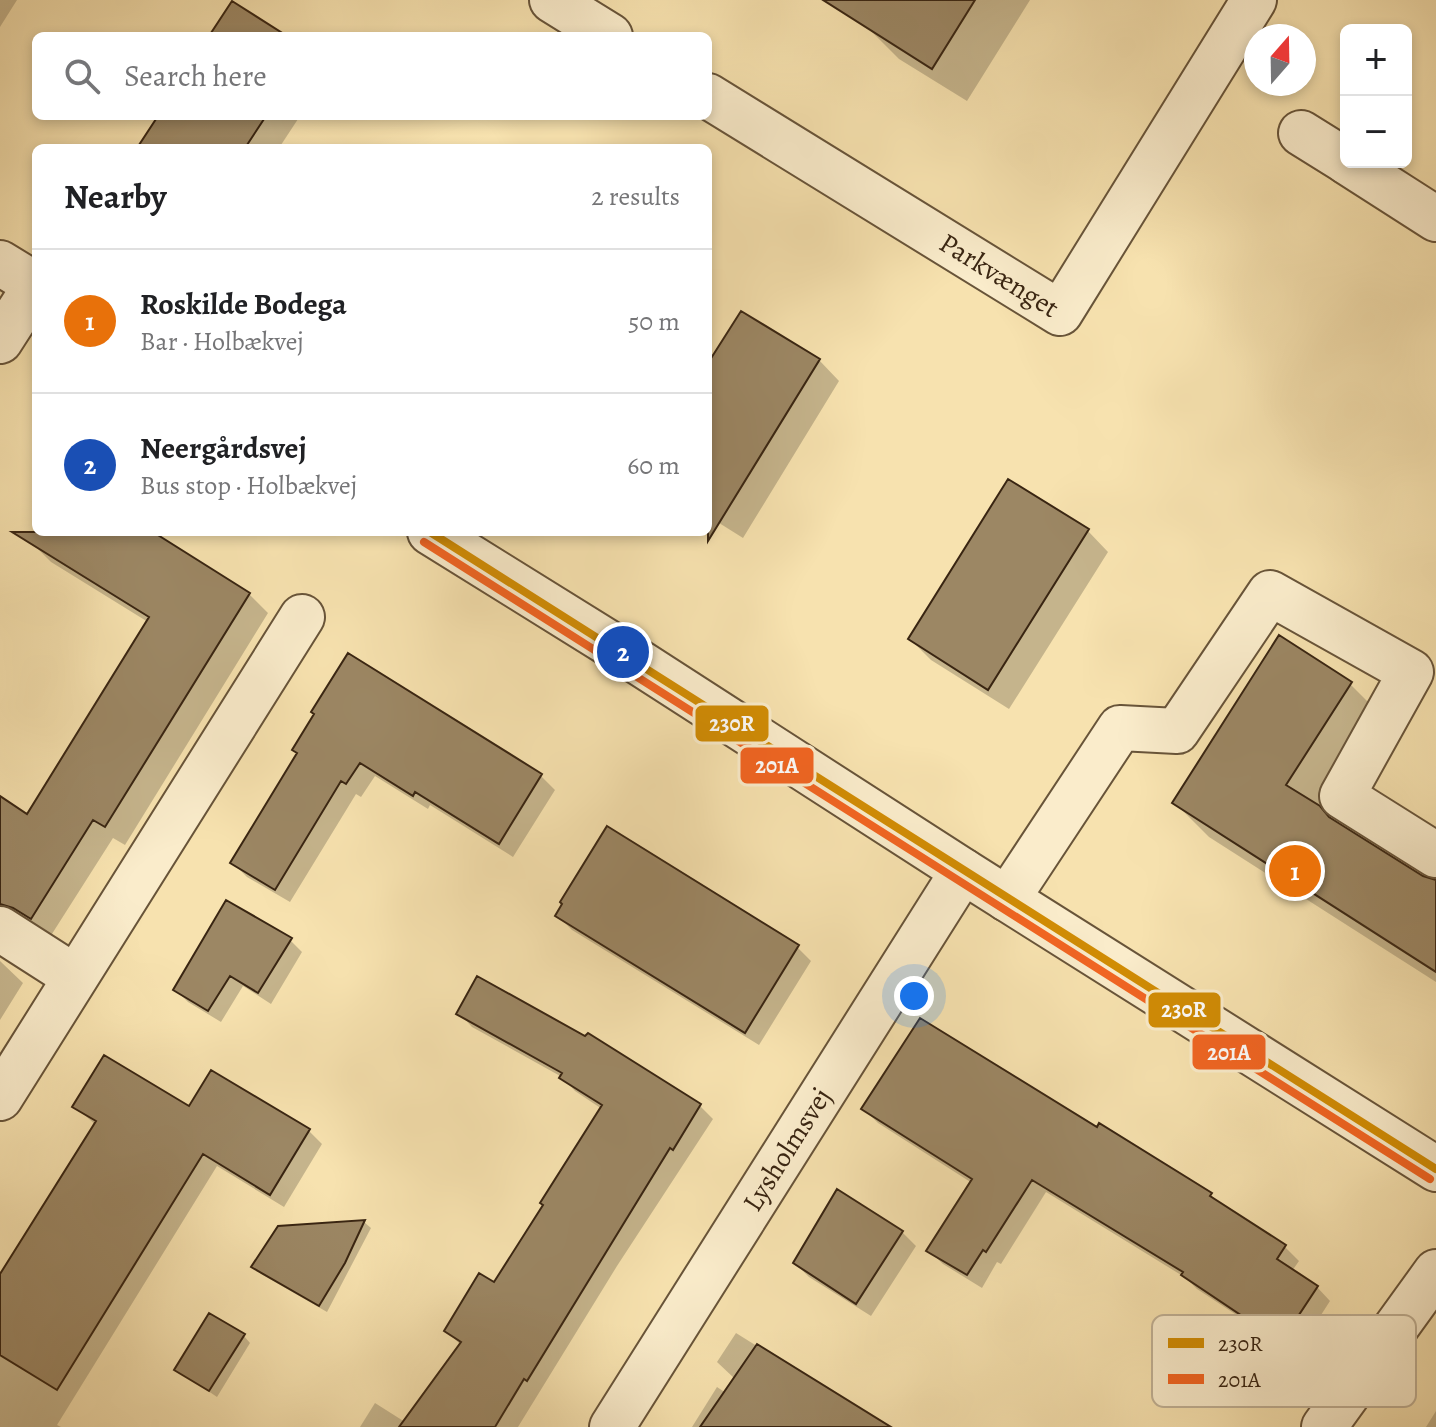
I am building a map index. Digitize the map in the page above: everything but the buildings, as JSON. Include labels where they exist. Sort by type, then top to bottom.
[{"type":"street","points":[[552,0],[604,32]]},
{"type":"street","name":"Parkvænget","points":[[712,98],[1060,313],[1254,0]]},
{"type":"street","points":[[1301,133],[1340,158]]},
{"type":"street","points":[[1356,168],[1436,219]]},
{"type":"street","points":[[0,263],[32,283]]},
{"type":"street","points":[[0,341],[32,291]]},
{"type":"street","points":[[436,536],[1436,1169]]},
{"type":"street","points":[[1007,899],[1120,728],[1177,731],[1270,593],[1411,672],[1342,796],[1436,855]]},
{"type":"street","points":[[0,1098],[302,617]]},
{"type":"street","name":"Lysholmsvej","points":[[612,1427],[963,871]]},
{"type":"street","points":[[0,929],[75,977]]},
{"type":"street","points":[[1405,1315],[1436,1272]]},
{"type":"street","points":[[1324,1427],[1338,1407]]},
{"type":"transit line","name":"230R","points":[[436,536],[1436,1169]]},
{"type":"transit line","name":"201A","points":[[424,542],[1430,1179]]},
{"type":"place","name":"Neergårdsvej","points":[[623,652]]},
{"type":"place","name":"Roskilde Bodega","points":[[1295,871]]}]
